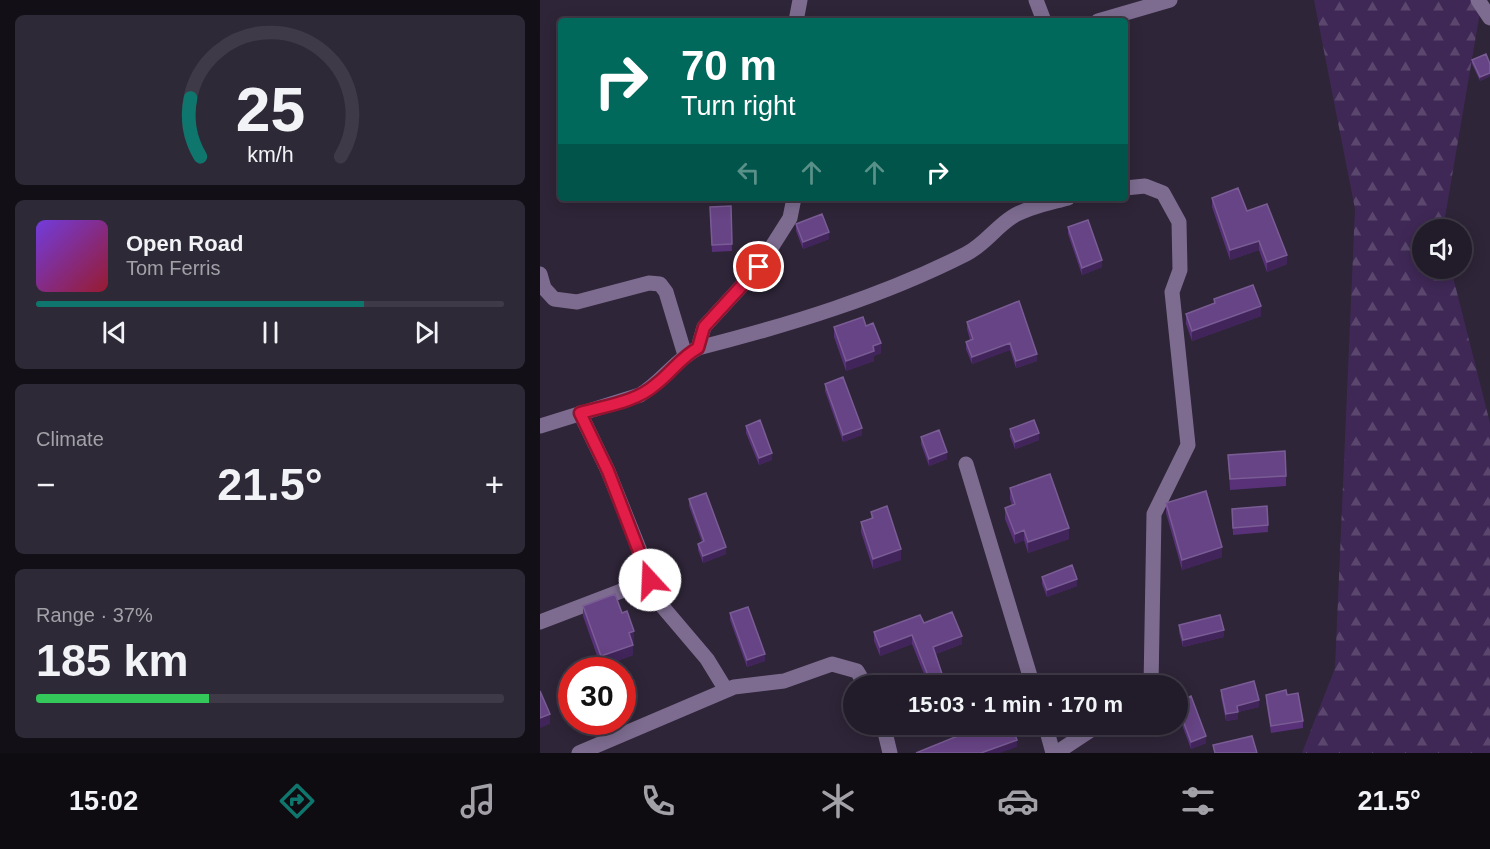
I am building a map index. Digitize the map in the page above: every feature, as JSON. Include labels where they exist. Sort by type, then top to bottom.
[{"type":"street","points":[[797,18],[800,0]]},
{"type":"street","points":[[1036,0],[1043,18]]},
{"type":"street","points":[[1108,18],[1170,0]]},
{"type":"street","points":[[1478,0],[1490,18]]},
{"type":"street","points":[[1128,188],[1144,186],[1163,193],[1179,222],[1180,270],[1172,292],[1188,445],[1154,514],[1151,675]]},
{"type":"street","points":[[540,426],[640,395],[655,386],[692,352],[704,327],[759,267],[790,218],[793,201]]},
{"type":"street","points":[[692,352],[797,321],[890,288],[966,254],[984,243],[1011,218],[1059,201]]},
{"type":"street","points":[[540,274],[544,288],[554,299],[577,303],[649,283],[660,284],[666,292],[692,352]]},
{"type":"street","points":[[580,413],[608,471],[662,606],[707,659],[726,690]]},
{"type":"street","points":[[966,465],[1030,675]]},
{"type":"street","points":[[540,622],[650,580]]},
{"type":"street","points":[[579,753],[726,690],[784,681],[832,664],[857,671],[859,675]]},
{"type":"street","points":[[886,735],[890,753]]},
{"type":"street","points":[[1048,735],[1054,753],[1083,735]]},
{"type":"green space","points":[[1314,0],[1471,0],[1480,12],[1445,219],[1412,219],[1412,279],[1454,279],[1490,423],[1490,753],[1302,753],[1335,668],[1355,209]]},
{"type":"building","points":[[1486,54],[1490,64],[1490,73],[1480,77],[1472,60]]},
{"type":"building","points":[[1238,188],[1247,211],[1267,204],[1287,255],[1267,262],[1259,241],[1230,250],[1212,198]]},
{"type":"building","points":[[731,206],[732,244],[712,245],[710,207]]},
{"type":"building","points":[[822,214],[829,232],[803,242],[796,224]]},
{"type":"building","points":[[1088,220],[1102,260],[1082,268],[1068,227]]},
{"type":"building","points":[[1253,285],[1261,306],[1192,331],[1186,314],[1215,303],[1214,299]]},
{"type":"building","points":[[1019,301],[1037,354],[1016,361],[1010,343],[972,357],[966,342],[973,339],[967,322]]},
{"type":"building","points":[[863,317],[866,326],[873,323],[881,343],[873,346],[874,351],[846,361],[834,327]]},
{"type":"building","points":[[843,377],[862,428],[843,435],[825,384]]},
{"type":"building","points":[[760,420],[772,453],[759,458],[746,426]]},
{"type":"building","points":[[1034,420],[1039,433],[1015,442],[1010,429]]},
{"type":"building","points":[[939,430],[947,452],[929,459],[921,437]]},
{"type":"building","points":[[1285,451],[1286,476],[1230,479],[1228,455]]},
{"type":"building","points":[[1050,474],[1069,528],[1028,542],[1024,530],[1015,534],[1005,508],[1015,504],[1010,488]]},
{"type":"building","points":[[1206,491],[1222,547],[1182,560],[1166,503]]},
{"type":"building","points":[[706,493],[726,547],[703,556],[698,544],[704,541],[689,499]]},
{"type":"building","points":[[887,506],[901,549],[873,559],[861,522],[873,518],[871,512]]},
{"type":"building","points":[[1267,506],[1268,525],[1233,528],[1232,509]]},
{"type":"building","points":[[1072,565],[1077,579],[1047,590],[1042,577]]},
{"type":"building","points":[[615,594],[622,613],[627,611],[634,631],[629,633],[633,645],[601,656],[583,606]]},
{"type":"building","points":[[748,607],[765,654],[747,660],[730,613]]},
{"type":"building","points":[[952,612],[962,636],[933,647],[942,675],[928,675],[912,635],[880,647],[874,632],[920,615],[924,623]]},
{"type":"building","points":[[1220,615],[1224,630],[1183,640],[1179,625]]},
{"type":"building","points":[[1254,681],[1259,700],[1237,706],[1238,712],[1226,714],[1221,690]]},
{"type":"building","points":[[1286,690],[1287,695],[1298,693],[1303,721],[1271,726],[1266,695]]},
{"type":"building","points":[[540,691],[550,714],[540,718]]},
{"type":"building","points":[[1191,696],[1206,736],[1191,742],[1188,734],[1188,697]]},
{"type":"building","points":[[960,735],[1015,735],[1017,740],[981,753],[916,753]]},
{"type":"building","points":[[1252,736],[1257,753],[1215,753],[1213,745]]},
{"type":"route","points":[[650,580],[608,471],[580,413],[640,395],[655,386],[685,355],[698,348],[704,327],[759,267]]}]
